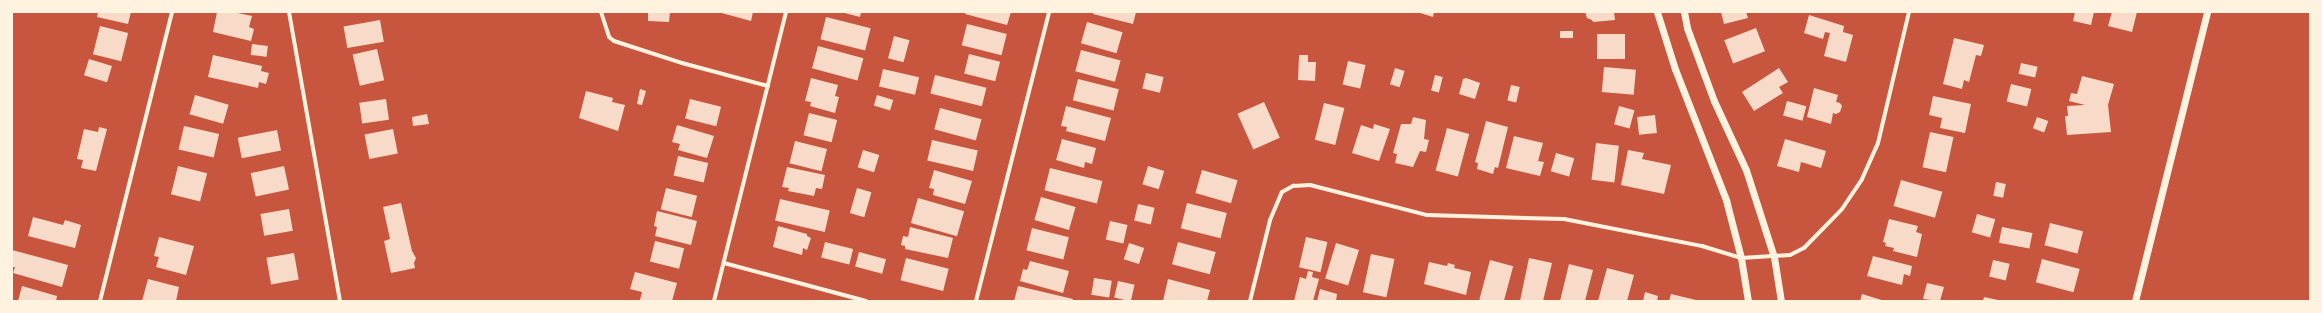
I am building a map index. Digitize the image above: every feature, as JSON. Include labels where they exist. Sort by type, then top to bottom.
[{"type":"street","points":[[100,301],[172,12]]},
{"type":"street","points":[[289,12],[340,301]]},
{"type":"street","points":[[601,12],[609,37],[614,41],[682,63],[768,86]]},
{"type":"street","points":[[714,301],[786,12]]},
{"type":"street","points":[[976,301],[1049,12]]},
{"type":"street","points":[[1657,12],[1675,69],[1726,200],[1741,258],[1748,301]]},
{"type":"street","points":[[1684,12],[1687,28],[1714,101],[1746,170],[1774,257],[1781,301]]},
{"type":"street","points":[[1250,301],[1270,220],[1282,192],[1293,186],[1310,185],[1427,215],[1564,219],[1702,246],[1741,258],[1790,255],[1804,248],[1842,209],[1851,198],[1862,179],[1878,143],[1909,12]]},
{"type":"street","points":[[2135,301],[2207,12]]},
{"type":"street","points":[[724,263],[866,301]]},
{"type":"building","points":[[98,12],[131,12],[128,24],[97,17]]},
{"type":"building","points":[[217,12],[233,12],[252,16],[249,27],[254,29],[251,41],[213,32]]},
{"type":"building","points":[[648,12],[670,12],[669,22],[648,21]]},
{"type":"building","points":[[718,12],[753,12],[751,21]]},
{"type":"building","points":[[841,12],[861,12],[860,17]]},
{"type":"building","points":[[966,12],[1011,12],[1007,25],[965,14]]},
{"type":"building","points":[[1094,12],[1136,12],[1133,24],[1093,14]]},
{"type":"building","points":[[1417,12],[1434,12],[1433,17]]},
{"type":"building","points":[[1585,12],[1614,12],[1615,20],[1593,22],[1587,18]]},
{"type":"building","points":[[1721,12],[1746,12],[1748,18],[1724,24]]},
{"type":"building","points":[[2075,12],[2094,12],[2091,25],[2073,21]]},
{"type":"building","points":[[2112,12],[2137,12],[2132,32],[2108,26]]},
{"type":"building","points":[[1809,15],[1844,26],[1843,32],[1853,35],[1846,62],[1824,56],[1830,33],[1825,32],[1823,39],[1804,33]]},
{"type":"building","points":[[826,17],[871,28],[865,50],[820,39]]},
{"type":"building","points":[[380,20],[384,42],[347,48],[344,26]]},
{"type":"building","points":[[1087,22],[1123,32],[1117,53],[1081,43]]},
{"type":"building","points":[[967,24],[1007,34],[1001,55],[962,45]]},
{"type":"building","points":[[100,26],[128,33],[121,61],[93,54]]},
{"type":"building","points":[[1756,28],[1765,51],[1733,64],[1724,40]]},
{"type":"building","points":[[1560,31],[1573,31],[1573,38],[1560,38]]},
{"type":"building","points":[[1597,34],[1625,34],[1625,59],[1597,59]]},
{"type":"building","points":[[894,36],[909,40],[904,62],[888,58]]},
{"type":"building","points":[[1954,38],[1984,45],[1981,56],[1976,55],[1969,82],[1964,80],[1962,89],[1943,84]]},
{"type":"building","points":[[252,44],[268,46],[267,57],[251,55]]},
{"type":"building","points":[[818,46],[863,58],[857,80],[812,68]]},
{"type":"building","points":[[377,49],[384,80],[360,86],[353,55]]},
{"type":"building","points":[[1081,50],[1121,61],[1115,82],[1075,71]]},
{"type":"building","points":[[969,54],[1000,62],[995,81],[964,73]]},
{"type":"building","points":[[213,55],[262,66],[261,71],[269,73],[266,84],[259,82],[258,88],[208,77]]},
{"type":"building","points":[[1299,55],[1308,55],[1308,62],[1316,62],[1315,81],[1298,80]]},
{"type":"building","points":[[89,59],[112,66],[107,82],[84,75]]},
{"type":"building","points":[[1348,61],[1366,65],[1360,88],[1343,84]]},
{"type":"building","points":[[2021,63],[2038,67],[2035,78],[2019,74]]},
{"type":"building","points":[[1604,67],[1636,70],[1634,95],[1602,92]]},
{"type":"building","points":[[1395,68],[1405,71],[1400,87],[1390,84]]},
{"type":"building","points":[[1779,68],[1788,82],[1779,87],[1783,93],[1754,111],[1742,92]]},
{"type":"building","points":[[883,69],[919,77],[915,95],[879,87]]},
{"type":"building","points":[[1146,73],[1164,77],[1160,93],[1142,89]]},
{"type":"building","points":[[935,75],[986,88],[982,106],[930,93]]},
{"type":"building","points":[[1435,75],[1443,77],[1439,92],[1431,91]]},
{"type":"building","points":[[2082,76],[2114,84],[2108,105],[2111,132],[2067,135],[2065,116],[2068,116],[2067,106],[2085,105],[2069,101],[2071,93],[2077,94]]},
{"type":"building","points":[[811,78],[838,85],[835,96],[839,97],[835,113],[810,106],[811,102],[805,101]]},
{"type":"building","points":[[1466,78],[1480,83],[1475,99],[1459,94],[1463,79]]},
{"type":"building","points":[[1078,79],[1119,89],[1113,111],[1073,100]]},
{"type":"building","points":[[2011,84],[2031,89],[2027,107],[2007,101]]},
{"type":"building","points":[[1511,85],[1520,87],[1516,103],[1507,101]]},
{"type":"building","points":[[1814,88],[1838,95],[1836,102],[1840,103],[1842,106],[1840,112],[1836,114],[1833,113],[1831,124],[1807,117]]},
{"type":"building","points":[[640,89],[646,91],[642,105],[637,104]]},
{"type":"building","points":[[586,91],[613,98],[612,102],[625,105],[618,131],[579,118]]},
{"type":"building","points":[[195,95],[229,105],[223,124],[189,114]]},
{"type":"building","points":[[877,95],[893,100],[890,110],[874,106]]},
{"type":"building","points":[[1933,96],[1971,104],[1965,133],[1940,128],[1942,118],[1929,115]]},
{"type":"building","points":[[386,99],[389,120],[362,124],[359,103]]},
{"type":"building","points":[[690,99],[721,107],[716,126],[685,118]]},
{"type":"building","points":[[1787,101],[1806,106],[1802,121],[1783,115]]},
{"type":"building","points":[[1264,102],[1280,138],[1253,149],[1238,114]]},
{"type":"building","points":[[1324,103],[1344,108],[1335,145],[1315,140]]},
{"type":"building","points":[[1066,106],[1111,118],[1105,141],[1066,131],[1067,127],[1061,126]]},
{"type":"building","points":[[1619,106],[1634,110],[1630,128],[1614,124]]},
{"type":"building","points":[[940,108],[982,119],[976,140],[934,129]]},
{"type":"building","points":[[809,113],[837,120],[832,142],[803,135]]},
{"type":"building","points":[[427,114],[429,124],[413,126],[412,117]]},
{"type":"building","points":[[1655,115],[1657,133],[1639,135],[1637,117]]},
{"type":"building","points":[[1413,117],[1426,120],[1424,139],[1429,140],[1426,152],[1420,151],[1413,167],[1395,163],[1397,154],[1393,153],[1401,124],[1411,124]]},
{"type":"building","points":[[2037,117],[2048,121],[2044,132],[2033,128]]},
{"type":"building","points":[[1486,121],[1508,127],[1498,168],[1495,167],[1493,174],[1477,169],[1478,163],[1475,162]]},
{"type":"building","points":[[1374,124],[1390,129],[1379,161],[1352,153],[1361,125],[1373,129]]},
{"type":"building","points":[[677,125],[714,136],[707,158],[678,150],[680,144],[672,142]]},
{"type":"building","points":[[184,126],[219,134],[214,157],[179,149]]},
{"type":"building","points":[[99,127],[107,129],[96,171],[81,168],[83,160],[77,159],[84,129],[98,132]]},
{"type":"building","points":[[1447,128],[1469,134],[1458,176],[1436,171]]},
{"type":"building","points":[[393,129],[398,154],[369,159],[365,135]]},
{"type":"building","points":[[277,130],[281,151],[242,158],[238,138]]},
{"type":"building","points":[[1930,132],[1953,137],[1946,172],[1923,167]]},
{"type":"building","points":[[1514,136],[1543,143],[1538,161],[1544,162],[1540,176],[1506,168]]},
{"type":"building","points":[[1062,139],[1096,148],[1092,164],[1085,162],[1084,168],[1056,160]]},
{"type":"building","points":[[1785,139],[1826,151],[1821,168],[1801,162],[1799,172],[1777,166]]},
{"type":"building","points":[[932,140],[978,151],[973,171],[927,160]]},
{"type":"building","points":[[795,141],[827,149],[821,171],[789,163]]},
{"type":"building","points":[[1596,143],[1619,146],[1614,183],[1591,180]]},
{"type":"building","points":[[863,150],[879,155],[874,172],[858,167]]},
{"type":"building","points":[[1628,150],[1644,153],[1642,159],[1671,165],[1664,194],[1621,185]]},
{"type":"building","points":[[1556,153],[1574,158],[1569,177],[1551,171]]},
{"type":"building","points":[[678,156],[708,163],[704,182],[674,175]]},
{"type":"building","points":[[178,166],[207,173],[200,201],[171,194]]},
{"type":"building","points":[[284,166],[289,189],[256,197],[251,173]]},
{"type":"building","points":[[1148,166],[1164,171],[1159,189],[1142,184]]},
{"type":"building","points":[[787,167],[825,175],[822,189],[816,188],[814,196],[788,191],[789,188],[782,187]]},
{"type":"building","points":[[1050,168],[1102,181],[1097,203],[1044,190]]},
{"type":"building","points":[[934,170],[972,181],[965,204],[933,195],[934,189],[929,188]]},
{"type":"building","points":[[1202,170],[1238,180],[1231,203],[1195,193]]},
{"type":"building","points":[[1901,180],[1942,192],[1935,218],[1894,206]]},
{"type":"building","points":[[1996,182],[2006,184],[2003,198],[1993,196]]},
{"type":"building","points":[[666,188],[697,196],[692,217],[661,209]]},
{"type":"building","points":[[857,188],[871,192],[864,217],[850,213]]},
{"type":"building","points":[[1041,197],[1076,207],[1069,230],[1034,220]]},
{"type":"building","points":[[918,198],[964,211],[957,236],[911,223]]},
{"type":"building","points":[[780,199],[830,210],[825,232],[775,220]]},
{"type":"building","points":[[401,203],[412,251],[416,258],[414,263],[415,268],[391,273],[384,241],[390,239],[383,207]]},
{"type":"building","points":[[1187,203],[1227,213],[1220,238],[1181,228]]},
{"type":"building","points":[[1138,204],[1155,208],[1151,224],[1134,221]]},
{"type":"building","points":[[289,209],[293,231],[264,236],[260,214]]},
{"type":"building","points":[[657,211],[697,221],[691,245],[655,236],[657,227],[654,226]]},
{"type":"building","points":[[1977,214],[1995,219],[1990,238],[1972,232]]},
{"type":"building","points":[[33,217],[63,225],[65,220],[81,225],[75,248],[28,236]]},
{"type":"building","points":[[1889,219],[1918,226],[1916,232],[1922,234],[1917,257],[1893,251],[1894,248],[1885,246],[1886,243],[1883,242]]},
{"type":"building","points":[[1110,221],[1128,225],[1123,244],[1106,240]]},
{"type":"building","points":[[2050,223],[2083,231],[2077,254],[2044,245]]},
{"type":"building","points":[[778,226],[807,234],[807,236],[811,238],[807,250],[803,248],[802,255],[773,247]]},
{"type":"building","points":[[910,227],[953,238],[948,258],[905,249],[905,246],[901,245],[903,236],[908,237]]},
{"type":"building","points":[[2002,227],[2032,233],[2029,249],[1999,243]]},
{"type":"building","points":[[1032,228],[1069,237],[1063,260],[1026,250]]},
{"type":"building","points":[[159,237],[194,246],[186,275],[156,267],[159,257],[154,256]]},
{"type":"building","points":[[1306,237],[1327,242],[1320,272],[1299,267]]},
{"type":"building","points":[[655,241],[684,248],[679,269],[650,261]]},
{"type":"building","points":[[825,242],[853,249],[849,265],[821,258]]},
{"type":"building","points":[[1178,242],[1216,252],[1210,274],[1172,264]]},
{"type":"building","points":[[1129,243],[1144,248],[1139,264],[1124,259]]},
{"type":"building","points":[[1336,243],[1359,250],[1348,285],[1325,278]]},
{"type":"building","points":[[12,250],[68,265],[62,287],[13,273],[15,267],[12,267]]},
{"type":"building","points":[[859,252],[886,259],[882,274],[855,266]]},
{"type":"building","points":[[294,253],[299,280],[271,284],[266,258]]},
{"type":"building","points":[[1371,254],[1394,259],[1386,297],[1363,292]]},
{"type":"building","points":[[1873,256],[1912,266],[1910,276],[1904,274],[1902,285],[1867,276]]},
{"type":"building","points":[[906,258],[949,269],[943,291],[900,280]]},
{"type":"building","points":[[1529,258],[1552,263],[1543,301],[1520,301]]},
{"type":"building","points":[[2042,259],[2080,269],[2073,292],[2036,282]]},
{"type":"building","points":[[1490,260],[1513,266],[1504,301],[1479,300]]},
{"type":"building","points":[[1993,260],[2010,264],[2006,280],[1989,277]]},
{"type":"building","points":[[1030,261],[1069,271],[1063,293],[1020,281],[1023,269],[1027,270]]},
{"type":"building","points":[[1429,262],[1447,266],[1448,263],[1455,265],[1454,268],[1471,272],[1466,295],[1424,284]]},
{"type":"building","points":[[1569,264],[1593,270],[1585,301],[1560,301]]},
{"type":"building","points":[[1607,268],[1634,275],[1627,301],[1598,301]]},
{"type":"building","points":[[1308,271],[1313,272],[1312,277],[1319,279],[1313,301],[1294,301],[1300,277],[1306,279]]},
{"type":"building","points":[[635,272],[677,283],[672,301],[640,300],[642,292],[630,289]]},
{"type":"building","points":[[1094,278],[1112,281],[1109,298],[1091,295]]},
{"type":"building","points":[[148,279],[179,287],[176,301],[142,301]]},
{"type":"building","points":[[1168,279],[1210,290],[1207,301],[1163,301]]},
{"type":"building","points":[[1118,281],[1135,285],[1131,301],[1114,298]]},
{"type":"building","points":[[1927,283],[1944,287],[1940,301],[1923,299]]},
{"type":"building","points":[[22,286],[57,296],[56,301],[18,301]]},
{"type":"building","points":[[1018,286],[1073,299],[1072,301],[1014,301]]},
{"type":"building","points":[[1320,289],[1337,294],[1336,301],[1317,301]]},
{"type":"building","points":[[1645,292],[1658,296],[1657,301],[1643,301]]},
{"type":"building","points":[[1671,294],[1696,300],[1696,301],[1669,301]]},
{"type":"building","points":[[1862,294],[1885,301],[1860,301]]},
{"type":"building","points":[[1984,297],[1998,300],[1998,301],[1983,301]]}]
